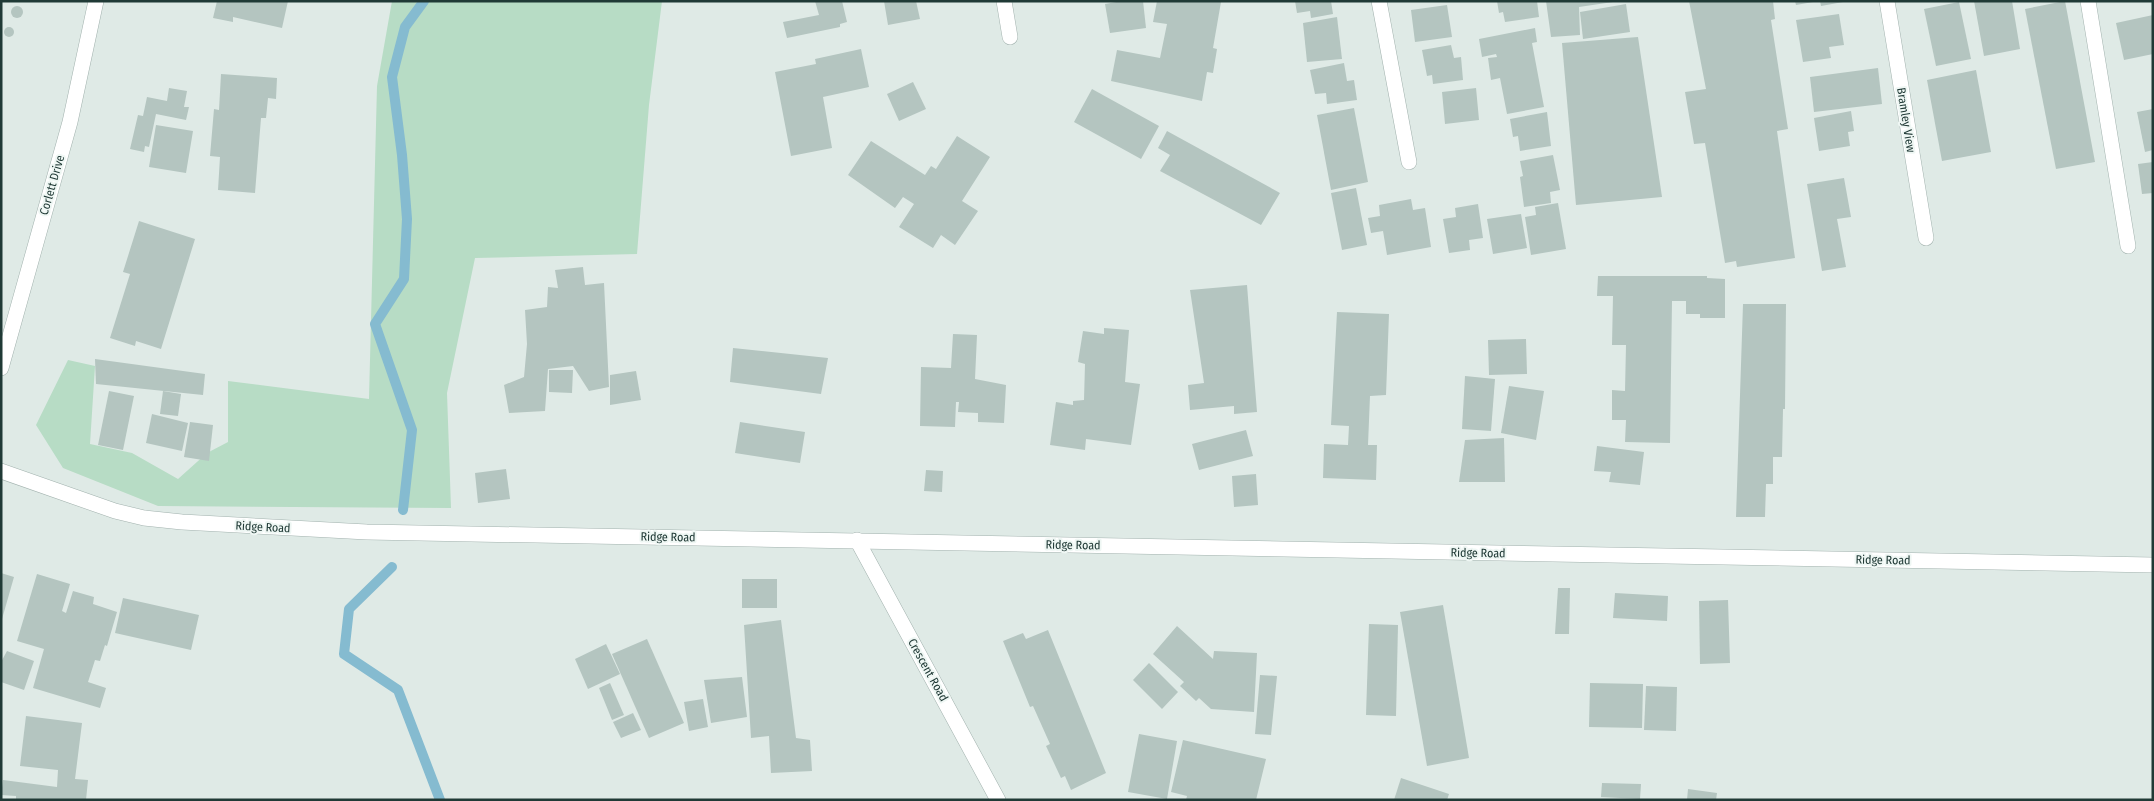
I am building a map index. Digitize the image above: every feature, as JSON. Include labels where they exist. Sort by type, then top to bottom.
[{"type":"street","name":"Corlett Drive","points":[[1,368],[70,122],[96,1]]},
{"type":"street","points":[[1004,1],[1010,37]]},
{"type":"street","points":[[1379,1],[1409,162]]},
{"type":"street","name":"Bramley View","points":[[1887,1],[1926,238]]},
{"type":"street","points":[[2088,1],[2128,246]]},
{"type":"street","name":"Ridge Road","points":[[1,471],[115,511],[144,518],[182,522],[367,532],[2153,565]]},
{"type":"street","name":"Crescent Road","points":[[857,540],[998,800]]},
{"type":"green space","points":[[392,1],[662,1],[649,105],[637,254],[475,258],[447,393],[451,508],[158,506],[63,468],[36,425],[68,360],[95,366],[90,444],[132,453],[178,479],[207,453],[228,442],[228,381],[369,399],[377,86]]},
{"type":"building","points":[[217,1],[288,1],[282,28],[233,17],[233,22],[213,18]]},
{"type":"building","points":[[815,1],[842,1],[847,22],[840,24],[840,27],[787,38],[783,22],[819,15]]},
{"type":"building","points":[[884,1],[916,1],[920,19],[888,25]]},
{"type":"building","points":[[1122,1],[1143,1],[1146,28],[1110,33],[1105,4]]},
{"type":"building","points":[[1157,1],[1221,2],[1213,48],[1217,49],[1213,73],[1207,72],[1202,101],[1111,81],[1117,50],[1160,58],[1167,24],[1153,22]]},
{"type":"building","points":[[1295,1],[1331,1],[1333,14],[1311,18],[1310,11],[1297,13]]},
{"type":"building","points":[[1497,1],[1537,1],[1539,17],[1505,22],[1503,12],[1499,13]]},
{"type":"building","points":[[1546,1],[1613,2],[1579,7],[1580,35],[1551,37]]},
{"type":"building","points":[[1689,1],[1773,1],[1775,19],[1771,20],[1788,129],[1777,131],[1795,258],[1737,267],[1736,261],[1725,263],[1705,143],[1694,144],[1685,92],[1706,89]]},
{"type":"building","points":[[1795,1],[1813,1],[1813,2],[1796,5]]},
{"type":"building","points":[[1820,1],[1843,1],[1843,2],[1821,6]]},
{"type":"building","points":[[1974,1],[2012,1],[2020,49],[1984,56]]},
{"type":"building","points":[[2065,1],[2095,162],[2056,169],[2025,9]]},
{"type":"building","points":[[1959,2],[1971,59],[1936,66],[1924,9]]},
{"type":"building","points":[[1626,4],[1630,32],[1583,39],[1580,12]]},
{"type":"building","points":[[1447,5],[1452,37],[1415,42],[1411,10]]},
{"type":"building","points":[[17,6],[23,12],[17,18],[11,12]]},
{"type":"building","points":[[1839,14],[1844,45],[1829,47],[1831,58],[1803,62],[1796,20]]},
{"type":"building","points":[[2153,15],[2153,54],[2124,60],[2116,23]]},
{"type":"building","points":[[1337,17],[1342,59],[1307,62],[1303,23]]},
{"type":"building","points":[[7,27],[11,27],[14,32],[13,36],[7,37],[4,34],[4,30]]},
{"type":"building","points":[[1535,28],[1537,42],[1532,43],[1544,107],[1507,114],[1500,78],[1491,80],[1488,58],[1497,57],[1496,54],[1482,57],[1479,39]]},
{"type":"building","points":[[1638,37],[1662,197],[1576,205],[1562,43]]},
{"type":"building","points":[[1451,45],[1454,58],[1461,57],[1463,80],[1433,84],[1432,75],[1427,76],[1422,50]]},
{"type":"building","points":[[861,49],[869,87],[823,97],[832,148],[791,156],[775,72],[816,64],[815,59]]},
{"type":"building","points":[[1344,63],[1347,81],[1354,80],[1357,100],[1327,104],[1326,93],[1315,94],[1310,70]]},
{"type":"building","points":[[1878,68],[1882,104],[1814,112],[1810,77]]},
{"type":"building","points":[[1976,70],[1991,152],[1942,161],[1927,80]]},
{"type":"building","points":[[221,74],[277,78],[276,99],[268,98],[266,118],[261,118],[255,193],[218,190],[220,157],[210,156],[214,109],[219,110]]},
{"type":"building","points":[[913,82],[926,109],[899,121],[887,94]]},
{"type":"building","points":[[169,88],[187,91],[184,107],[189,107],[186,120],[156,114],[149,147],[145,146],[144,152],[130,149],[138,115],[143,116],[147,97],[167,101]]},
{"type":"building","points":[[1476,88],[1479,120],[1445,124],[1442,92]]},
{"type":"building","points":[[1092,89],[1159,126],[1141,159],[1074,122]]},
{"type":"building","points":[[1354,108],[1368,182],[1331,190],[1317,115]]},
{"type":"building","points":[[2153,109],[2153,150],[2145,152],[2137,112]]},
{"type":"building","points":[[1851,111],[1854,131],[1848,132],[1850,146],[1819,151],[1814,118]]},
{"type":"building","points":[[1547,112],[1551,146],[1520,151],[1518,136],[1513,137],[1510,119]]},
{"type":"building","points":[[156,125],[193,131],[186,173],[149,167]]},
{"type":"building","points":[[1167,131],[1280,193],[1261,225],[1160,171],[1170,155],[1158,148]]},
{"type":"building","points":[[957,136],[990,157],[962,201],[978,211],[955,245],[941,235],[933,248],[899,227],[914,204],[903,197],[895,208],[848,175],[871,141],[925,175],[931,166],[936,169]]},
{"type":"building","points":[[1553,155],[1560,190],[1550,192],[1551,203],[1524,207],[1520,177],[1523,176],[1520,161]]},
{"type":"building","points":[[2153,162],[2153,193],[2142,194],[2138,164]]},
{"type":"building","points":[[1844,178],[1851,217],[1837,219],[1846,267],[1822,271],[1807,184]]},
{"type":"building","points":[[1356,188],[1367,245],[1342,250],[1331,193]]},
{"type":"building","points":[[1411,199],[1413,210],[1425,208],[1431,247],[1387,255],[1383,231],[1371,233],[1368,218],[1380,216],[1379,205]]},
{"type":"building","points":[[1558,203],[1566,249],[1531,255],[1525,217],[1536,215],[1535,207]]},
{"type":"building","points":[[1478,204],[1483,238],[1469,240],[1470,250],[1449,253],[1443,219],[1456,217],[1455,208]]},
{"type":"building","points":[[1521,214],[1527,248],[1493,254],[1487,219]]},
{"type":"building","points":[[139,221],[195,239],[161,349],[136,341],[135,346],[110,338],[130,274],[123,272]]},
{"type":"building","points":[[583,267],[585,285],[604,283],[609,387],[589,391],[573,366],[548,369],[545,411],[509,413],[504,385],[524,377],[527,344],[525,310],[547,307],[548,287],[558,288],[555,270]]},
{"type":"building","points":[[1598,276],[1707,276],[1707,278],[1725,279],[1725,318],[1700,318],[1700,314],[1686,314],[1686,301],[1672,301],[1670,443],[1625,442],[1626,420],[1612,420],[1612,390],[1625,391],[1626,345],[1612,345],[1613,296],[1597,296]]},
{"type":"building","points":[[1247,285],[1257,412],[1234,414],[1234,406],[1190,410],[1188,385],[1204,383],[1190,290]]},
{"type":"building","points":[[1743,304],[1786,304],[1785,409],[1783,409],[1782,457],[1773,457],[1773,484],[1766,484],[1765,517],[1736,517]]},
{"type":"building","points":[[1337,312],[1389,314],[1386,395],[1370,396],[1368,445],[1377,445],[1376,480],[1323,478],[1324,444],[1348,445],[1349,426],[1331,425]]},
{"type":"building","points":[[1104,328],[1129,330],[1125,382],[1140,384],[1131,445],[1086,439],[1085,450],[1050,445],[1056,402],[1073,405],[1073,401],[1084,400],[1085,364],[1078,362],[1083,331],[1104,334]]},
{"type":"building","points":[[953,334],[977,335],[975,379],[1006,385],[1004,423],[978,422],[978,413],[958,412],[959,402],[956,402],[955,427],[920,426],[921,367],[951,368]]},
{"type":"building","points":[[1526,339],[1527,374],[1489,375],[1488,340]]},
{"type":"building","points":[[733,348],[828,358],[821,394],[730,382]]},
{"type":"building","points":[[95,359],[205,374],[203,395],[96,384]]},
{"type":"building","points":[[549,370],[573,370],[572,393],[549,392]]},
{"type":"building","points":[[636,371],[641,400],[610,405],[610,375]]},
{"type":"building","points":[[1465,376],[1495,379],[1491,431],[1462,429]]},
{"type":"building","points":[[1509,386],[1544,391],[1536,440],[1501,433]]},
{"type":"building","points":[[109,391],[134,396],[123,450],[98,445]]},
{"type":"building","points":[[163,391],[181,394],[178,416],[160,414]]},
{"type":"building","points":[[152,414],[188,423],[182,451],[146,443]]},
{"type":"building","points":[[190,422],[213,425],[209,461],[184,457]]},
{"type":"building","points":[[740,422],[805,432],[800,463],[735,453]]},
{"type":"building","points":[[1246,430],[1253,456],[1199,470],[1192,444]]},
{"type":"building","points":[[1504,438],[1505,482],[1459,482],[1465,440]]},
{"type":"building","points":[[1597,446],[1644,452],[1640,485],[1609,482],[1611,472],[1594,471]]},
{"type":"building","points":[[506,469],[510,499],[478,503],[475,473]]},
{"type":"building","points":[[926,470],[943,471],[942,492],[924,491]]},
{"type":"building","points":[[1256,474],[1258,505],[1234,507],[1232,476]]},
{"type":"building","points":[[1,573],[14,577],[2,619],[1,619]]},
{"type":"building","points":[[37,574],[70,584],[62,611],[66,613],[73,591],[94,597],[93,604],[117,612],[107,646],[105,645],[100,661],[95,660],[88,682],[106,688],[100,708],[33,688],[44,649],[17,641]]},
{"type":"building","points":[[742,579],[777,579],[777,608],[742,608]]},
{"type":"building","points":[[1558,588],[1570,588],[1569,634],[1555,634]]},
{"type":"building","points":[[1615,593],[1668,596],[1667,621],[1613,618]]},
{"type":"building","points":[[123,598],[199,615],[191,650],[115,633]]},
{"type":"building","points":[[1728,600],[1730,663],[1700,664],[1699,601]]},
{"type":"building","points":[[1443,605],[1469,758],[1427,766],[1400,612]]},
{"type":"building","points":[[781,620],[796,738],[810,740],[812,771],[771,773],[769,736],[751,738],[744,625]]},
{"type":"building","points":[[1369,624],[1398,625],[1396,716],[1366,715]]},
{"type":"building","points":[[1177,626],[1213,659],[1214,651],[1257,653],[1254,712],[1211,709],[1199,698],[1196,701],[1180,686],[1184,682],[1153,654]]},
{"type":"building","points":[[1048,630],[1106,773],[1071,790],[1065,776],[1061,778],[1046,746],[1050,744],[1033,706],[1030,707],[1003,641],[1023,633],[1026,639]]},
{"type":"building","points":[[647,639],[684,723],[649,738],[612,654]]},
{"type":"building","points":[[606,644],[620,674],[588,689],[575,659]]},
{"type":"building","points":[[7,651],[34,661],[24,690],[1,682],[1,662]]},
{"type":"building","points":[[1149,663],[1178,692],[1162,709],[1133,680]]},
{"type":"building","points":[[1260,675],[1277,676],[1271,735],[1255,734]]},
{"type":"building","points":[[742,677],[747,717],[711,723],[704,680]]},
{"type":"building","points":[[610,683],[624,715],[612,720],[599,688]]},
{"type":"building","points":[[1590,683],[1643,684],[1642,728],[1589,727]]},
{"type":"building","points":[[1646,686],[1677,687],[1676,731],[1644,730]]},
{"type":"building","points":[[703,699],[708,727],[689,731],[684,702]]},
{"type":"building","points":[[633,713],[641,730],[621,738],[613,722]]},
{"type":"building","points":[[26,716],[82,723],[75,779],[88,780],[86,800],[16,800],[16,796],[1,795],[3,780],[57,787],[58,770],[20,766]]},
{"type":"building","points":[[1139,734],[1177,741],[1167,799],[1128,792]]},
{"type":"building","points":[[1183,740],[1266,759],[1256,800],[1186,800],[1187,796],[1171,792]]},
{"type":"building","points":[[1401,778],[1449,794],[1447,800],[1394,800]]},
{"type":"building","points":[[1602,783],[1641,784],[1640,799],[1601,797]]},
{"type":"building","points":[[1688,789],[1717,793],[1716,800],[1687,800]]},
{"type":"waterway","points":[[403,510],[412,430],[375,324],[404,279],[407,219],[402,155],[392,77],[405,27],[424,1]]},
{"type":"waterway","points":[[392,567],[349,609],[344,654],[398,690],[440,800]]}]
